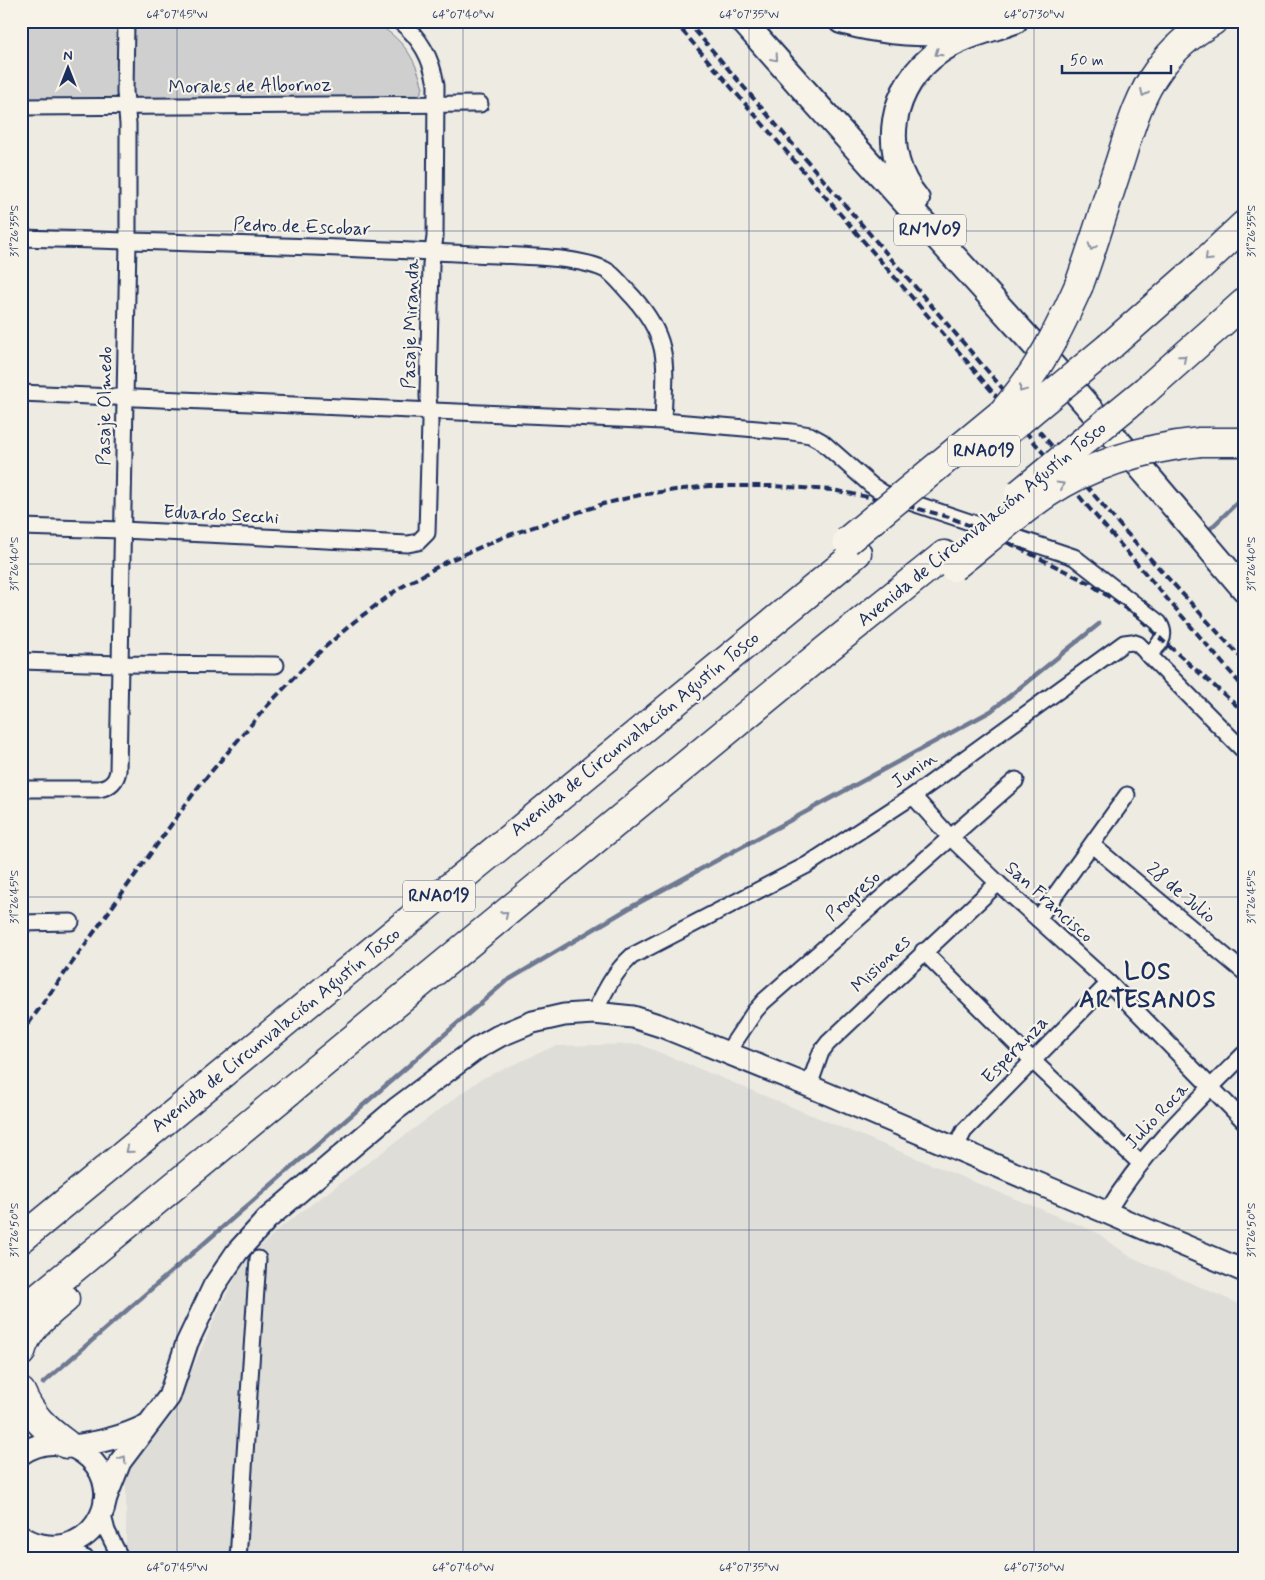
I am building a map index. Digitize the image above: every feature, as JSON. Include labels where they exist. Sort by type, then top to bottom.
[{"type":"highway","points":[[852,547],[1002,413],[1015,399],[1038,367],[1079,285],[1128,136],[1148,86],[1171,54],[1186,39],[1213,21]]},
{"type":"highway","name":"Avenida de Circunvalación Agustín Tosco","points":[[21,1239],[401,927],[852,547],[1040,405],[1194,272],[1244,224]]},
{"type":"highway","name":"Avenida de Circunvalación Agustín Tosco","points":[[21,1312],[527,896],[948,561],[1244,303]]},
{"type":"highway","points":[[948,561],[1046,494],[1073,478],[1138,453],[1175,445],[1200,442],[1244,442]]},
{"type":"highway","points":[[21,1352],[26,1338],[57,1305],[398,1022],[475,939]]},
{"type":"highway","points":[[21,1392],[31,1413],[40,1423],[69,1445]]},
{"type":"main road","name":"RN1V09","points":[[743,21],[836,128],[1018,327],[1143,469],[1244,588]]},
{"type":"main road","points":[[841,21],[876,29],[922,32],[967,30],[1010,21]]},
{"type":"main road","points":[[1015,21],[953,44],[928,60],[916,72],[902,95],[897,110],[894,143],[896,159],[905,184],[914,196],[1039,335],[1117,440]]},
{"type":"main road","points":[[1143,469],[1224,547],[1244,571]]},
{"type":"main road","points":[[21,1557],[53,1546],[68,1544],[86,1535],[98,1520],[120,1462],[169,1397],[187,1343],[214,1286],[237,1252],[267,1219],[396,1109],[476,1049],[499,1036],[533,1022],[594,1013],[633,1017],[661,1026],[809,1086],[1244,1271]]},
{"type":"main road","points":[[21,1454],[41,1444],[69,1445],[111,1440],[126,1436],[150,1424]]},
{"type":"main road","points":[[69,1445],[81,1451],[96,1465],[105,1487],[104,1506]]},
{"type":"main road","points":[[21,1536],[36,1544],[53,1546]]},
{"type":"street","name":"Pasaje Olmedo","points":[[21,789],[99,790],[113,784],[118,771],[128,241],[127,107],[125,92],[126,21]]},
{"type":"street","name":"Pasaje Miranda","points":[[399,21],[420,42],[428,56],[434,75],[437,104],[435,237],[431,264],[428,396],[430,411],[428,526],[427,533],[418,542]]},
{"type":"street","name":"Morales de Albornoz","points":[[21,107],[480,104]]},
{"type":"street","name":"Pedro de Escobar","points":[[21,238],[434,252],[581,262],[598,267],[615,278],[652,322],[659,336],[665,361],[663,421]]},
{"type":"street","points":[[21,394],[663,421],[810,435],[821,441],[871,485],[883,493],[1074,557],[1159,623],[1163,632],[1162,640],[1155,649],[1147,654]]},
{"type":"street","name":"Eduardo Secchi","points":[[21,527],[408,544],[418,542]]},
{"type":"street","name":"Junin","points":[[594,1013],[611,980],[621,966],[632,956],[807,865],[913,796],[1124,643],[1132,642],[1138,644],[1244,751]]},
{"type":"street","points":[[21,661],[276,665]]},
{"type":"street","name":"Progreso","points":[[727,1053],[755,1011],[764,1001],[1016,780]]},
{"type":"street","name":"San Francisco","points":[[913,796],[950,837],[998,883],[1109,983],[1244,1121]]},
{"type":"street","points":[[1038,918],[1127,796]]},
{"type":"street","name":"28 de Julio","points":[[1092,845],[1244,972]]},
{"type":"street","name":"Misiones","points":[[809,1086],[821,1052],[828,1043],[998,883]]},
{"type":"street","points":[[21,923],[71,922]]},
{"type":"street","points":[[924,951],[1033,1061],[1140,1163]]},
{"type":"street","name":"Esperanza","points":[[955,1149],[964,1131],[1109,983]]},
{"type":"street","name":"Julio Roca","points":[[1107,1212],[1120,1189],[1140,1163],[1244,1054]]},
{"type":"street","points":[[230,1559],[239,1552],[258,1260]]},
{"type":"street","points":[[104,1506],[108,1531],[120,1559]]},
{"type":"street","points":[[53,1546],[87,1559]]},
{"type":"shaded area","points":[[21,21],[118,21],[121,100],[21,100]]},
{"type":"shaded area","points":[[133,21],[374,21],[393,35],[406,49],[416,66],[423,88],[417,100],[131,99]]},
{"type":"shaded area","points":[[639,1044],[1096,1232],[1129,1256],[1244,1306],[1244,1559],[107,1559],[126,1542],[126,1471],[171,1417],[221,1305],[244,1262],[281,1227],[481,1079],[555,1046]]},
{"type":"waterway","points":[[1210,529],[1244,496]]},
{"type":"waterway","points":[[43,1383],[505,982],[631,907],[991,711],[1099,624]]},
{"type":"railway","points":[[674,21],[965,359],[1089,508],[1244,688]]},
{"type":"railway","points":[[687,21],[1124,530],[1244,661]]},
{"type":"railway","points":[[21,1034],[199,786],[267,706],[315,656],[355,621],[398,589],[446,562],[506,536],[603,504],[640,495],[709,486],[773,486],[832,490],[889,501],[949,517],[999,538],[1089,583],[1138,617],[1244,712]]},
{"type":"district","name":"LOS ARTESANOS","points":[[1148,986]]}]
